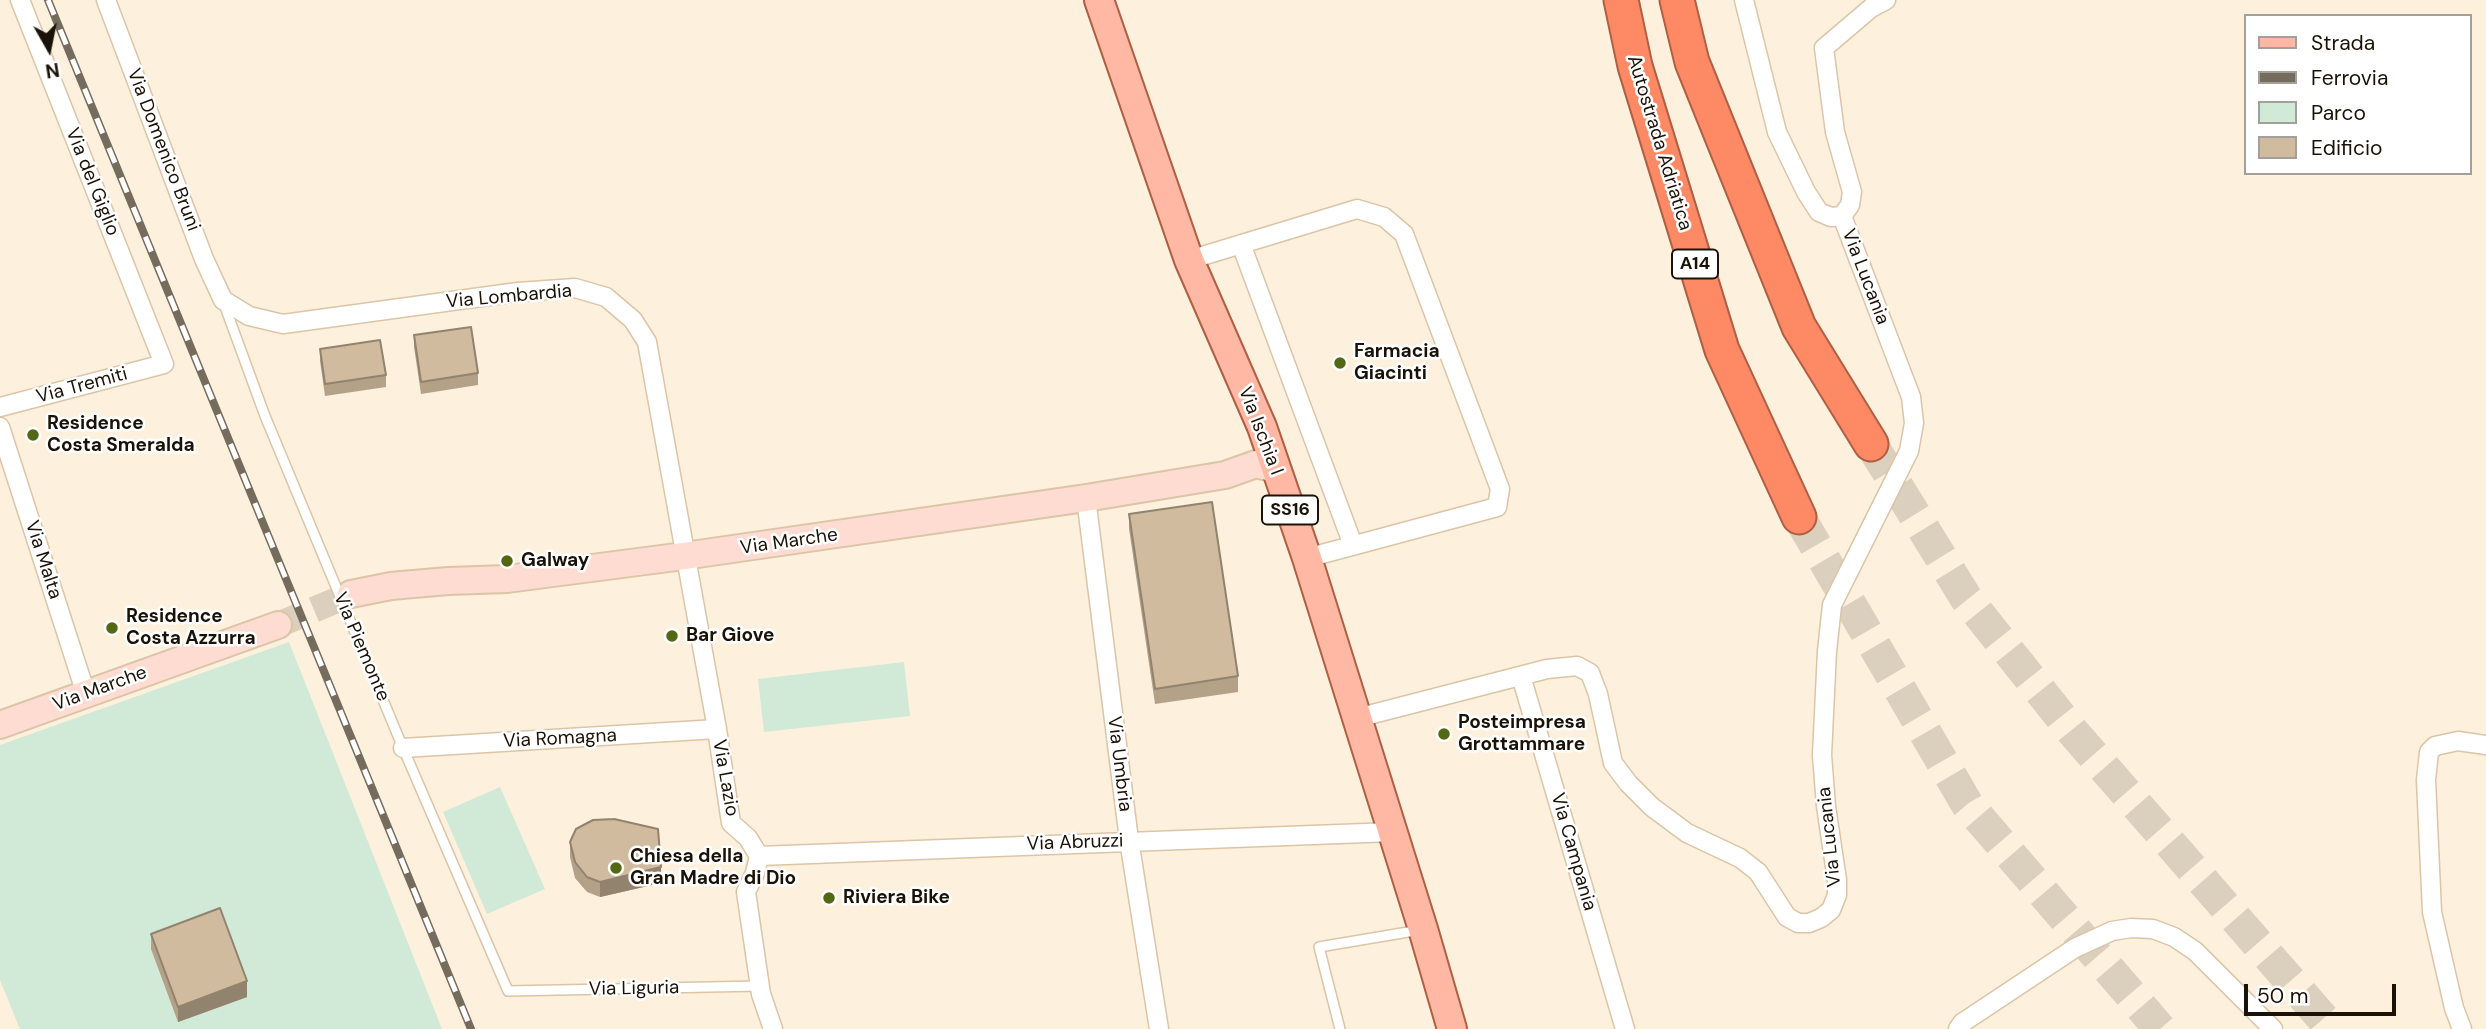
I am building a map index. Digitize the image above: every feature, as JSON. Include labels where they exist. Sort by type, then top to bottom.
[{"type":"highway","name":"Autostrada Adriatica","points":[[1620,0],[1635,66],[1722,350],[1799,517]]},
{"type":"highway","points":[[1677,0],[1692,62],[1799,327],[1871,444]]},
{"type":"main road","name":"Via Ischia I","points":[[1099,0],[1189,260],[1262,427],[1307,558],[1452,1029]]},
{"type":"street","name":"Via del Giglio","points":[[20,0],[164,364]]},
{"type":"street","name":"Via Domenico Bruni","points":[[106,0],[204,260],[223,300]]},
{"type":"street","points":[[1744,0],[1777,132],[1806,192],[1819,212],[1831,217],[1842,216],[1850,205],[1852,192],[1835,132],[1824,48],[1871,8],[1886,0]]},
{"type":"street","points":[[1189,260],[1357,209],[1384,217],[1404,234],[1500,489],[1497,507],[1307,558]]},
{"type":"street","name":"Via Lucania","points":[[1357,718],[1547,669],[1577,666],[1590,673],[1598,694],[1614,763],[1628,783],[1652,807],[1687,833],[1740,858],[1758,872],[1787,917],[1798,923],[1810,923],[1831,910],[1837,880],[1822,755],[1832,605],[1909,451],[1914,424],[1911,397],[1842,216]]},
{"type":"street","points":[[1241,244],[1353,545]]},
{"type":"street","name":"Via Lombardia","points":[[223,300],[249,316],[283,324],[538,290],[575,288],[606,298],[633,320],[647,342],[684,556]]},
{"type":"street","name":"Via Tremiti","points":[[0,407],[164,364]]},
{"type":"street","name":"Via Malta","points":[[0,427],[86,694]]},
{"type":"street","name":"Via Marche","points":[[351,594],[391,586],[507,579],[684,556],[1086,498],[1225,475],[1256,464],[1275,469]]},
{"type":"street","name":"Via Umbria","points":[[1086,498],[1129,841],[1159,1029]]},
{"type":"street","name":"Via Lazio","points":[[684,556],[717,729],[731,823],[748,838],[759,856]]},
{"type":"street","name":"Via Marche","points":[[0,724],[278,625]]},
{"type":"street","name":"Via Campania","points":[[1521,676],[1625,1029]]},
{"type":"street","name":"Via Romagna","points":[[403,748],[717,729]]},
{"type":"street","points":[[2462,1029],[2432,912],[2426,780],[2429,752],[2435,746],[2458,741],[2486,745]]},
{"type":"street","name":"Via Abruzzi","points":[[759,856],[1392,832]]},
{"type":"street","points":[[759,856],[746,892],[760,986],[774,1029]]},
{"type":"street","points":[[1958,1029],[1962,1023],[2075,948],[2112,932],[2131,928],[2153,929],[2174,937],[2195,951],[2273,1029]]},
{"type":"lane","name":"Via Piemonte","points":[[223,300],[265,416],[403,748],[508,991]]},
{"type":"lane","points":[[1340,1029],[1319,947],[1423,929]]},
{"type":"lane","name":"Via Liguria","points":[[508,991],[760,986]]},
{"type":"green space","points":[[289,642],[442,1029],[20,1029],[0,980],[0,745]]},
{"type":"green space","points":[[904,662],[910,716],[764,732],[758,679]]},
{"type":"green space","points":[[500,787],[545,889],[487,914],[443,812]]},
{"type":"building","points":[[471,327],[478,373],[421,382],[414,335]]},
{"type":"building","points":[[380,340],[386,375],[325,384],[320,349]]},
{"type":"building","points":[[1212,502],[1238,676],[1155,689],[1129,514]]},
{"type":"building","name":"Chiesa della Gran Madre di Dio","points":[[614,819],[658,829],[661,867],[600,882],[587,877],[575,862],[570,842],[576,829],[593,820]]},
{"type":"building","points":[[220,908],[247,981],[178,1007],[151,934]]},
{"type":"tunnel","points":[[1871,444],[1966,598],[2073,732],[2332,1029]]},
{"type":"tunnel","points":[[1799,517],[1967,804],[2160,1029]]},
{"type":"tunnel","points":[[278,625],[351,594]]},
{"type":"railway","points":[[48,0],[471,1029]]},
{"type":"place","name":"Farmacia Giacinti","points":[[1340,363]]},
{"type":"place","name":"Residence Costa Smeralda","points":[[33,435]]},
{"type":"place","name":"Galway","points":[[507,561]]},
{"type":"place","name":"Residence Costa Azzurra","points":[[112,628]]},
{"type":"place","name":"Bar Giove","points":[[672,636]]},
{"type":"place","name":"Posteimpresa Grottammare","points":[[1444,734]]},
{"type":"place","name":"Chiesa della Gran Madre di Dio","points":[[616,868]]},
{"type":"place","name":"Riviera Bike","points":[[829,898]]}]
